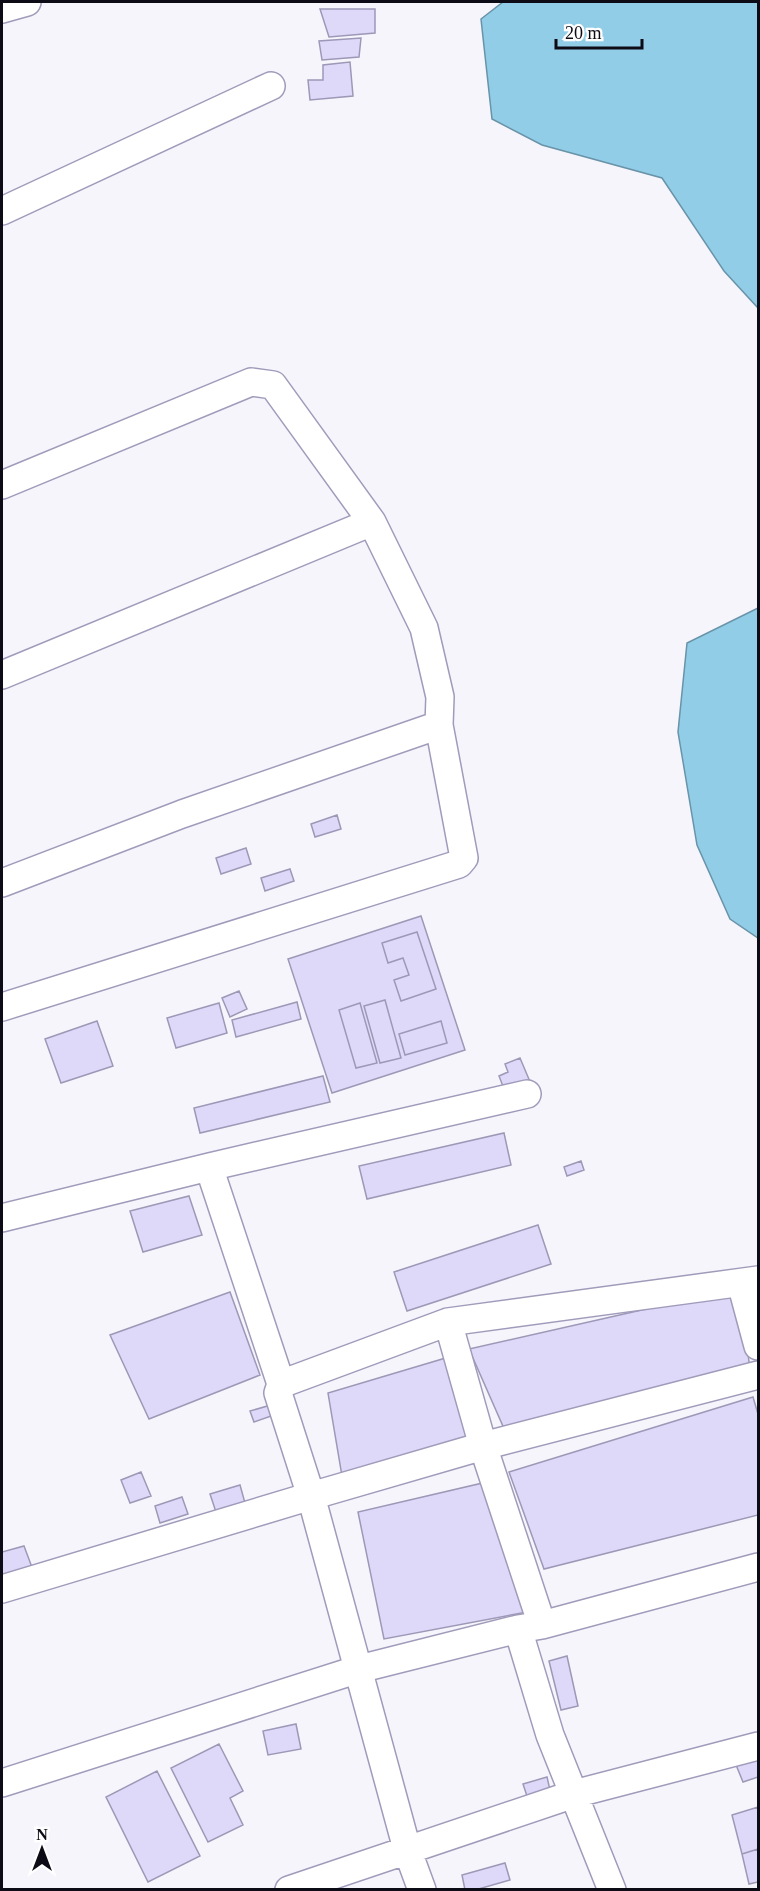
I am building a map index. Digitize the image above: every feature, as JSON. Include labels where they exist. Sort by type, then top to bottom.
[{"type":"street","points":[[2,9],[27,2]]},
{"type":"street","points":[[2,211],[272,87]]},
{"type":"street","points":[[2,485],[251,382],[273,385],[372,522],[424,628],[440,697],[439,725],[464,858],[459,864],[2,1007]]},
{"type":"street","points":[[2,675],[372,522]]},
{"type":"street","points":[[2,883],[182,814],[439,725]]},
{"type":"street","points":[[2,1218],[209,1167],[527,1094]]},
{"type":"street","points":[[209,1167],[281,1384],[278,1393],[311,1496],[407,1849],[422,1890]]},
{"type":"street","points":[[281,1384],[448,1323],[752,1281]]},
{"type":"street","points":[[752,1281],[744,1294],[759,1346]]},
{"type":"street","points":[[448,1323],[530,1627],[550,1735],[612,1890]]},
{"type":"street","points":[[2,1589],[483,1446],[759,1374]]},
{"type":"street","points":[[2,1783],[359,1669],[530,1627],[759,1566]]},
{"type":"street","points":[[289,1890],[574,1794],[759,1746]]},
{"type":"water","points":[[503,2],[758,2],[758,308],[724,271],[662,178],[542,145],[492,119],[481,19]]},
{"type":"water","points":[[758,608],[758,938],[730,919],[697,845],[678,732],[687,643]]},
{"type":"building","points":[[320,9],[375,9],[375,33],[329,37]]},
{"type":"building","points":[[361,38],[359,57],[322,60],[319,41]]},
{"type":"building","points":[[350,62],[353,96],[310,100],[308,80],[323,80],[323,65]]},
{"type":"building","points":[[337,815],[341,829],[315,837],[311,824]]},
{"type":"building","points":[[246,848],[251,864],[221,874],[216,858]]},
{"type":"building","points":[[290,869],[294,881],[265,891],[261,878]]},
{"type":"building","points":[[421,916],[465,1050],[332,1093],[288,959]]},
{"type":"building","points":[[417,932],[436,989],[401,1001],[394,980],[409,975],[403,958],[388,963],[382,943]]},
{"type":"building","points":[[239,991],[247,1009],[230,1017],[222,998]]},
{"type":"building","points":[[385,1000],[401,1058],[380,1063],[364,1006]]},
{"type":"building","points":[[297,1002],[301,1019],[236,1037],[232,1020]]},
{"type":"building","points":[[219,1003],[227,1033],[176,1048],[167,1018]]},
{"type":"building","points":[[360,1003],[377,1063],[356,1068],[339,1010]]},
{"type":"building","points":[[97,1021],[113,1066],[61,1083],[45,1039]]},
{"type":"building","points":[[441,1021],[447,1043],[405,1055],[399,1034]]},
{"type":"building","points":[[520,1058],[531,1084],[506,1094],[499,1076],[508,1072],[505,1064]]},
{"type":"building","points":[[323,1076],[330,1102],[200,1133],[194,1108]]},
{"type":"building","points":[[504,1133],[511,1165],[367,1199],[359,1166]]},
{"type":"building","points":[[581,1161],[584,1170],[567,1176],[564,1167]]},
{"type":"building","points":[[189,1196],[202,1235],[143,1252],[130,1211]]},
{"type":"building","points":[[538,1225],[551,1264],[407,1311],[394,1272]]},
{"type":"building","points":[[739,1288],[750,1369],[506,1433],[469,1349]]},
{"type":"building","points":[[230,1292],[260,1375],[149,1419],[110,1335]]},
{"type":"building","points":[[449,1357],[475,1439],[342,1476],[328,1393]]},
{"type":"building","points":[[753,1397],[758,1414],[758,1515],[544,1569],[509,1472]]},
{"type":"building","points":[[271,1405],[274,1415],[254,1422],[250,1411]]},
{"type":"building","points":[[141,1472],[151,1496],[130,1503],[121,1480]]},
{"type":"building","points":[[487,1482],[527,1612],[384,1639],[358,1512]]},
{"type":"building","points":[[240,1485],[245,1503],[216,1512],[210,1494]]},
{"type":"building","points":[[182,1497],[188,1514],[160,1523],[155,1506]]},
{"type":"building","points":[[24,1546],[33,1570],[2,1580],[2,1552]]},
{"type":"building","points":[[567,1656],[578,1706],[561,1710],[549,1661]]},
{"type":"building","points":[[296,1724],[301,1749],[268,1755],[263,1731]]},
{"type":"building","points":[[219,1744],[243,1791],[230,1798],[243,1825],[208,1842],[171,1768]]},
{"type":"building","points":[[756,1754],[758,1777],[743,1782],[734,1760]]},
{"type":"building","points":[[157,1771],[200,1856],[148,1882],[106,1797]]},
{"type":"building","points":[[547,1777],[550,1790],[527,1796],[523,1784]]},
{"type":"building","points":[[758,1807],[758,1849],[742,1854],[732,1815]]},
{"type":"building","points":[[758,1849],[758,1882],[749,1884],[742,1854]]},
{"type":"building","points":[[505,1863],[510,1880],[475,1890],[465,1890],[462,1875]]}]
